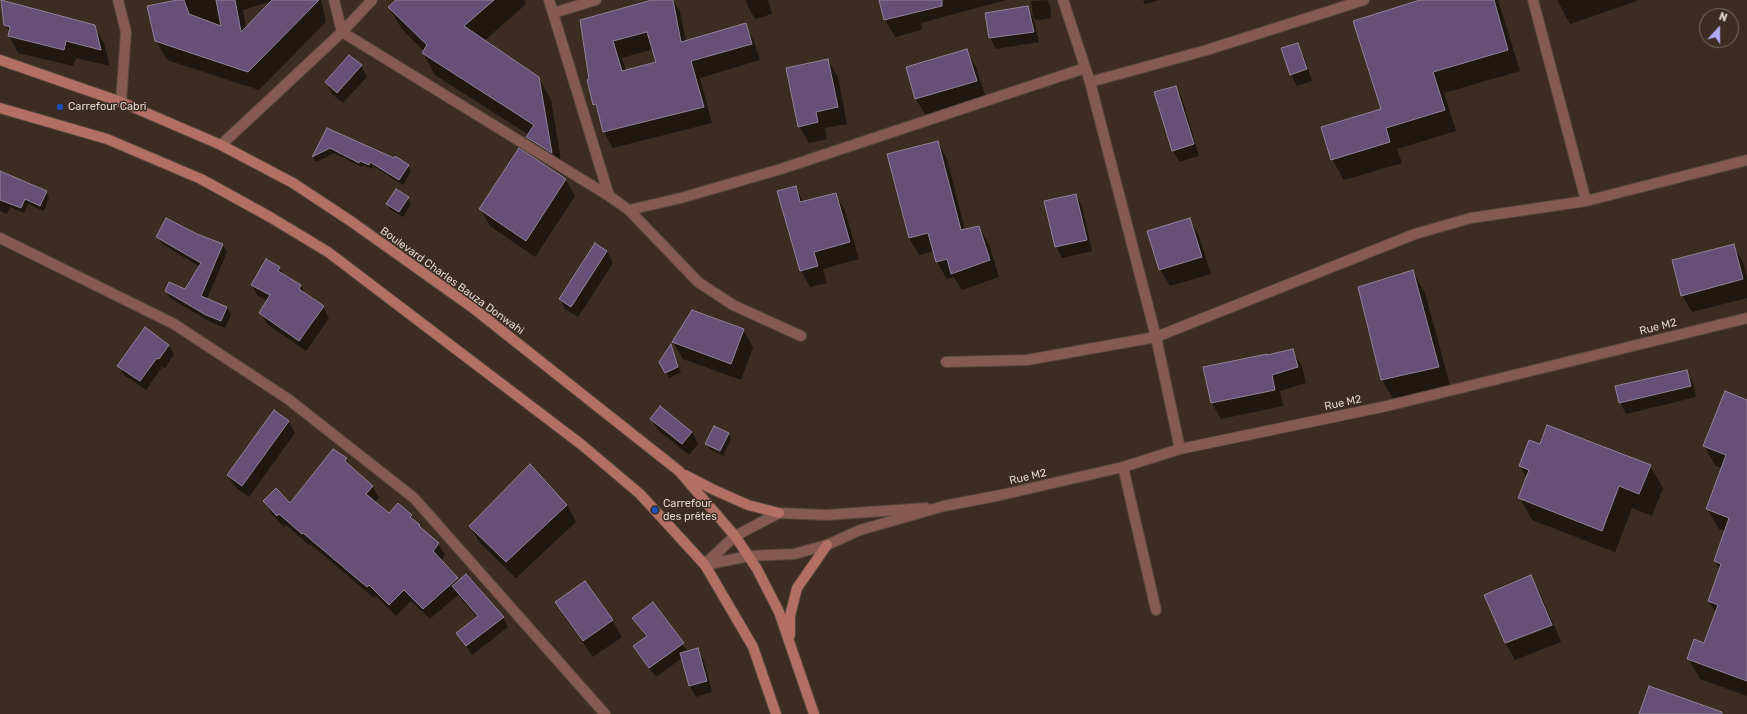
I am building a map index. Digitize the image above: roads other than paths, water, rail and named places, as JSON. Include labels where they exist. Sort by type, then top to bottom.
[{"type":"main road","name":"Boulevard Charles Bauza Donwahi","points":[[0,60],[121,102],[220,145],[293,183],[352,222],[473,308],[679,471],[735,536],[757,569],[779,612],[814,714]]},
{"type":"main road","points":[[0,108],[107,139],[201,179],[270,216],[328,252],[588,450],[640,494],[704,565],[753,647],[776,714]]},
{"type":"main road","points":[[679,471],[712,489],[748,505],[779,513]]},
{"type":"main road","points":[[790,644],[790,616],[797,588],[827,545]]},
{"type":"street","points":[[118,0],[126,32],[121,102]]},
{"type":"street","points":[[334,0],[342,32],[610,196],[629,210],[698,282],[733,306],[801,336]]},
{"type":"street","points":[[220,145],[342,32],[372,0]]},
{"type":"street","points":[[549,0],[610,196]]},
{"type":"street","points":[[553,13],[596,0]]},
{"type":"street","points":[[1063,0],[1090,82],[1156,337],[1180,449]]},
{"type":"street","points":[[1090,82],[1207,50],[1364,0]]},
{"type":"street","points":[[1533,0],[1586,201]]},
{"type":"street","points":[[629,210],[681,198],[781,169],[1085,68]]},
{"type":"street","points":[[946,362],[1027,360],[1156,337],[1415,234],[1471,218],[1586,201],[1747,160]]},
{"type":"street","points":[[0,238],[174,324],[300,408],[414,498],[606,714]]},
{"type":"street","name":"Rue M2","points":[[704,565],[749,556],[794,554],[827,545],[860,530],[944,506],[1123,468],[1180,449],[1387,406],[1747,318]]},
{"type":"street","points":[[1123,468],[1156,610]]},
{"type":"street","name":"Rue M2","points":[[779,513],[826,515],[944,506]]},
{"type":"street","points":[[704,565],[735,536],[779,513]]},
{"type":"place","name":"Carrefour Cabri","points":[[60,107]]},
{"type":"place","name":"Carrefour des prêtes","points":[[655,510]]}]
